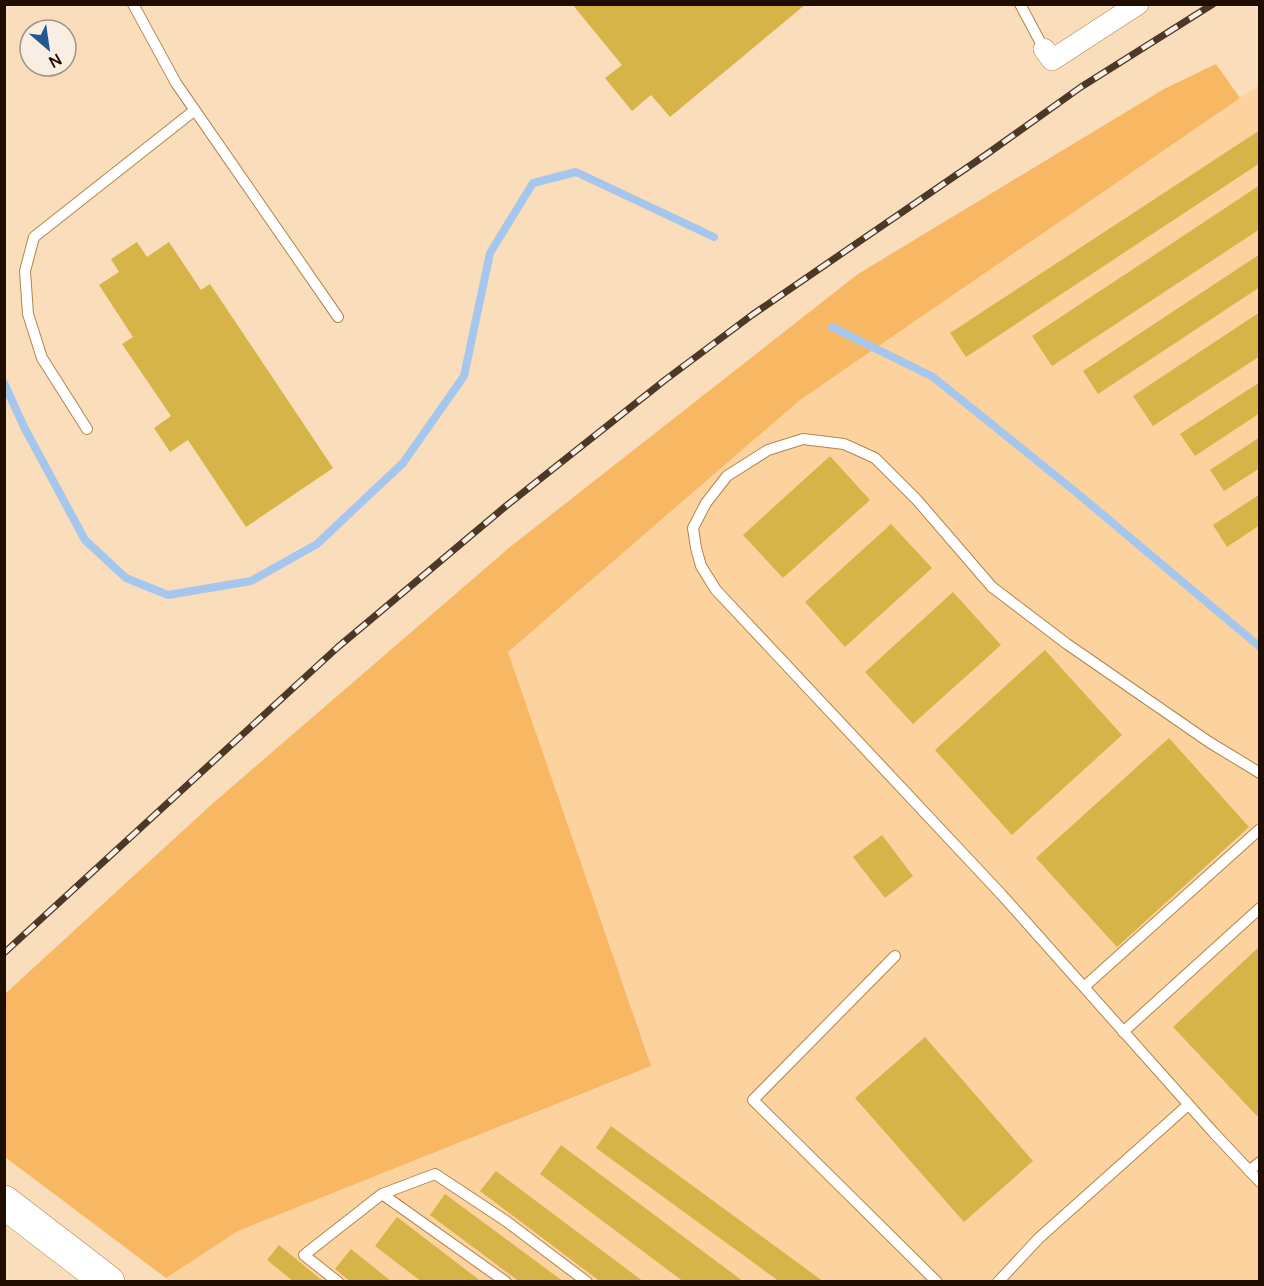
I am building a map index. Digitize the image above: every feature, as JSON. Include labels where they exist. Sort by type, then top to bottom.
[{"type":"highway","points":[[4,1202],[108,1281]]},
{"type":"street","points":[[1048,55],[1138,4]]},
{"type":"lane","points":[[133,4],[176,82],[338,317]]},
{"type":"lane","points":[[1020,4],[1048,55]]},
{"type":"lane","points":[[87,429],[42,358],[28,314],[25,272],[34,237],[195,110]]},
{"type":"lane","points":[[1260,773],[1209,742],[1067,645],[992,587],[917,500],[875,458],[844,444],[803,439],[768,450],[728,476],[706,503],[693,528],[701,566],[716,590],[1001,894],[1188,1105],[1260,1182]]},
{"type":"lane","points":[[1084,987],[1260,829]]},
{"type":"lane","points":[[1124,1032],[1260,909]]},
{"type":"lane","points":[[895,956],[753,1100],[937,1281]]},
{"type":"lane","points":[[998,1281],[1039,1238],[1188,1105]]},
{"type":"lane","points":[[1249,1171],[1260,1162]]},
{"type":"lane","points":[[338,1281],[304,1255],[382,1194],[435,1174],[506,1221],[586,1281]]},
{"type":"lane","points":[[382,1194],[506,1281]]},
{"type":"shaded area","points":[[1216,64],[1240,98],[800,400],[508,652],[651,1066],[238,1231],[166,1278],[5,1157],[5,994],[212,804],[510,547],[858,274],[1164,89]]},
{"type":"shaded area","points":[[1259,85],[1259,1281],[171,1282],[166,1278],[238,1231],[650,1066],[508,652],[800,400]]},
{"type":"building","points":[[572,4],[806,4],[670,117],[651,95],[632,111],[605,78],[622,65]]},
{"type":"building","points":[[1260,130],[1260,163],[966,357],[950,333]]},
{"type":"building","points":[[1260,185],[1260,229],[1052,366],[1032,336]]},
{"type":"building","points":[[137,242],[147,257],[169,242],[201,290],[210,284],[333,468],[246,527],[188,440],[170,452],[154,428],[171,416],[122,344],[133,337],[99,285],[119,272],[111,259]]},
{"type":"building","points":[[1260,254],[1260,287],[1098,394],[1083,371]]},
{"type":"building","points":[[1260,312],[1260,356],[1153,426],[1133,396]]},
{"type":"building","points":[[1260,382],[1260,413],[1195,456],[1180,434]]},
{"type":"building","points":[[1260,437],[1260,468],[1224,491],[1210,470]]},
{"type":"building","points":[[830,456],[870,500],[783,578],[743,535]]},
{"type":"building","points":[[1260,494],[1260,525],[1227,547],[1213,525]]},
{"type":"building","points":[[891,524],[932,568],[845,647],[805,602]]},
{"type":"building","points":[[953,592],[1001,645],[913,724],[865,672]]},
{"type":"building","points":[[1045,650],[1122,735],[1012,835],[935,750]]},
{"type":"building","points":[[1169,738],[1249,827],[1117,947],[1036,858]]},
{"type":"building","points":[[882,835],[913,876],[885,898],[853,857]]},
{"type":"building","points":[[1260,946],[1260,1114],[1257,1116],[1173,1027]]},
{"type":"building","points":[[925,1037],[1033,1161],[964,1222],[855,1098]]},
{"type":"building","points":[[611,1126],[824,1282],[780,1282],[596,1148]]},
{"type":"building","points":[[561,1145],[744,1282],[684,1282],[540,1174]]},
{"type":"building","points":[[496,1171],[644,1282],[601,1282],[480,1191]]},
{"type":"building","points":[[445,1194],[564,1282],[520,1282],[430,1215]]},
{"type":"building","points":[[397,1217],[482,1282],[422,1282],[375,1246]]},
{"type":"building","points":[[279,1245],[324,1282],[294,1282],[267,1260]]},
{"type":"building","points":[[351,1249],[392,1282],[351,1282],[335,1269]]},
{"type":"waterway","points":[[4,383],[24,427],[85,540],[126,578],[168,595],[251,581],[317,544],[403,463],[464,376],[490,253],[533,183],[576,172],[714,237]]},
{"type":"waterway","points":[[832,327],[933,377],[1077,493],[1260,647]]},
{"type":"railway","points":[[4,953],[338,647],[506,506],[665,380],[752,315],[1081,87],[1213,4]]}]
